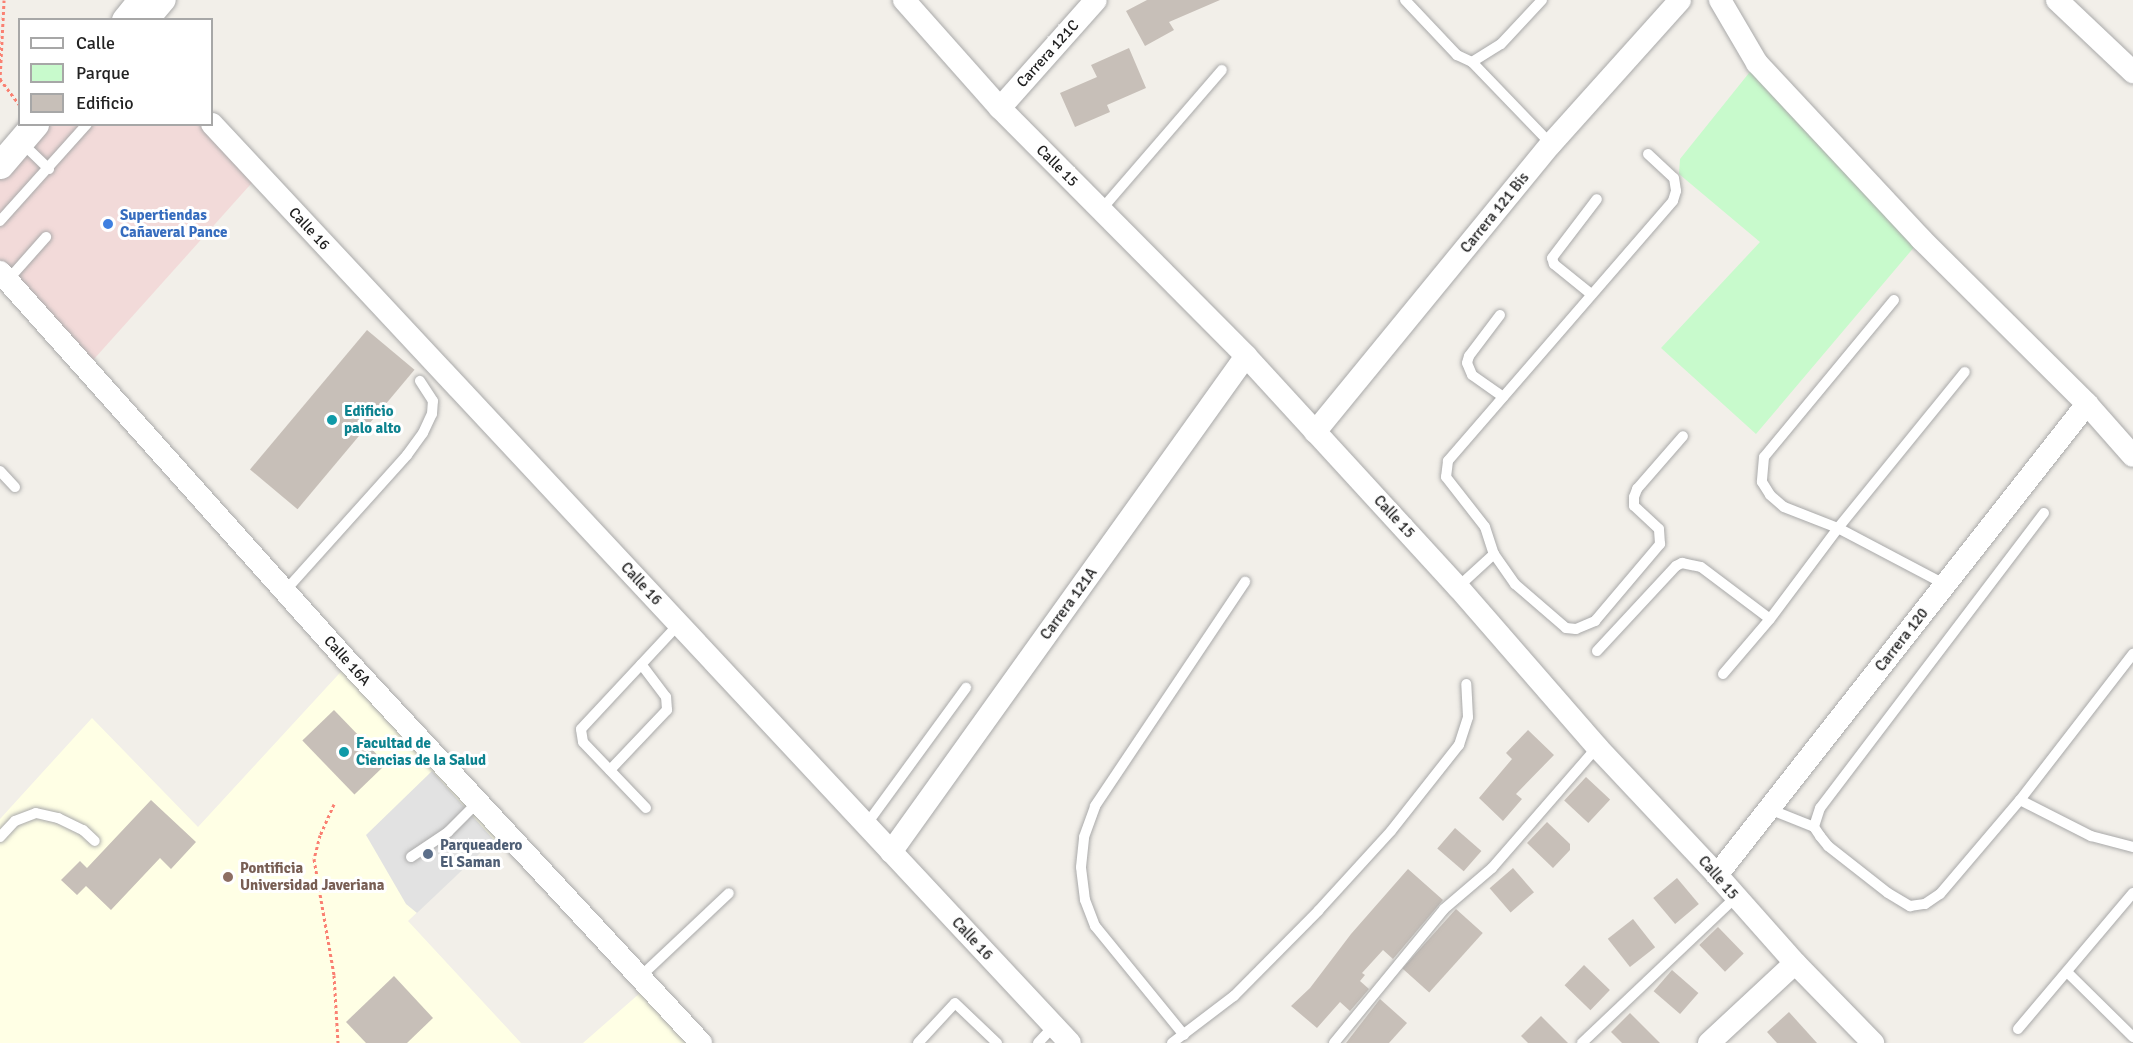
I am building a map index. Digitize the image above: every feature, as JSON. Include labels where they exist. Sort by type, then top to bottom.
[{"type":"street","points":[[127,18],[141,0]]},
{"type":"street","points":[[150,18],[165,0]]},
{"type":"street","name":"Calle 15","points":[[904,0],[1000,108],[1246,356],[1458,587],[1597,747],[1717,875],[1795,963],[1873,1043]]},
{"type":"street","name":"Carrera 121C","points":[[1000,108],[1096,0]]},
{"type":"street","name":"Carrera 121 Bis","points":[[1315,432],[1551,144],[1680,0]]},
{"type":"street","points":[[1720,0],[1757,63],[1921,239],[2087,404],[2133,456]]},
{"type":"street","points":[[2057,0],[2133,72]]},
{"type":"street","name":"Calle 16","points":[[213,125],[1070,1043]]},
{"type":"street","name":"Calle 16A","points":[[4,277],[285,591],[701,1043]]},
{"type":"street","name":"Carrera 121A","points":[[891,852],[1246,356]]},
{"type":"street","name":"Carrera 120","points":[[1717,875],[2087,404]]},
{"type":"street","points":[[1709,1043],[1795,963]]},
{"type":"lane","points":[[1405,0],[1457,56],[1472,62],[1551,144]]},
{"type":"lane","points":[[1472,62],[1501,44],[1542,0]]},
{"type":"lane","points":[[1101,210],[1222,70]]},
{"type":"lane","points":[[0,221],[85,126]]},
{"type":"lane","points":[[12,147],[49,169]]},
{"type":"lane","points":[[1648,154],[1674,178],[1676,191],[1672,201],[1448,461],[1446,477],[1451,487],[1485,527],[1494,554],[1515,584],[1566,628],[1582,628],[1595,621],[1660,544],[1659,529],[1634,506],[1634,497],[1637,489],[1683,436]]},
{"type":"lane","points":[[1591,294],[1554,264],[1552,258],[1597,199]]},
{"type":"lane","points":[[4,277],[46,237]]},
{"type":"lane","points":[[1894,300],[1764,457],[1762,482],[1770,495],[1784,507],[1838,528],[1946,585]]},
{"type":"lane","points":[[1500,315],[1469,356],[1467,363],[1472,375],[1503,397]]},
{"type":"lane","points":[[1723,674],[1770,620],[1838,528],[1965,372]]},
{"type":"lane","points":[[285,591],[407,455],[423,433],[432,414],[432,401],[420,381]]},
{"type":"lane","points":[[0,471],[15,487]]},
{"type":"lane","points":[[1815,827],[1820,808],[2044,513]]},
{"type":"lane","points":[[1458,587],[1494,554]]},
{"type":"lane","points":[[1597,651],[1676,566],[1682,563],[1701,567],[1770,620]]},
{"type":"lane","points":[[1184,1035],[1095,926],[1085,900],[1084,837],[1095,806],[1245,582]]},
{"type":"lane","points":[[646,808],[583,742],[581,729],[679,624]]},
{"type":"lane","points":[[1769,809],[1815,827],[1828,846],[1888,893],[1910,906],[1925,904],[1940,894],[2020,800],[2133,654]]},
{"type":"lane","points":[[610,770],[667,711],[666,697],[641,664]]},
{"type":"lane","points":[[1172,1043],[1234,996],[1318,912],[1398,822],[1459,745],[1468,717],[1466,684]]},
{"type":"lane","points":[[866,825],[966,688]]},
{"type":"lane","points":[[1334,1043],[1444,909],[1492,868],[1597,747]]},
{"type":"lane","points":[[2020,800],[2091,836],[2133,847]]},
{"type":"lane","points":[[411,857],[448,832],[478,802]]},
{"type":"lane","points":[[0,837],[15,821],[36,813],[58,818],[83,830],[95,841]]},
{"type":"lane","points":[[640,977],[729,893]]},
{"type":"lane","points":[[2018,1029],[2133,893]]},
{"type":"lane","points":[[1582,1043],[1736,898]]},
{"type":"lane","points":[[2067,972],[2133,1038]]},
{"type":"lane","points":[[918,1043],[956,1003],[997,1043]]},
{"type":"lane","points":[[1038,1043],[1054,1026]]},
{"type":"path","points":[[4,0],[0,79],[18,103]]},
{"type":"path","points":[[334,804],[320,835],[314,859],[334,975],[338,1043]]},
{"type":"shaded area","name":"Supertiendas Cañaveral Pance","points":[[213,125],[259,175],[86,368],[0,272],[0,148],[33,126]]},
{"type":"shaded area","name":"Pontificia Universidad Javeriana","points":[[349,663],[504,830],[408,921],[521,1043],[0,1043],[0,819],[92,718],[198,827]]},
{"type":"shaded area","name":"Parqueadero El Saman","points":[[432,771],[494,840],[417,913],[406,904],[366,835]]},
{"type":"shaded area","points":[[648,986],[701,1043],[583,1043]]},
{"type":"green space","points":[[1757,63],[1921,239],[1756,434],[1661,348],[1760,242],[1679,174],[1680,159]]},
{"type":"building","points":[[1147,0],[1220,0],[1169,22],[1174,30],[1145,46],[1126,11]]},
{"type":"building","points":[[1129,48],[1146,88],[1107,105],[1110,112],[1075,127],[1060,93],[1097,77],[1091,65]]},
{"type":"building","name":"Edificio palo alto","points":[[367,330],[414,370],[298,509],[250,469]]},
{"type":"building","name":"Facultad de Ciencias de la Salud","points":[[334,710],[386,764],[354,795],[302,741]]},
{"type":"building","points":[[1528,730],[1554,755],[1516,794],[1522,799],[1503,821],[1479,798],[1512,759],[1506,753]]},
{"type":"building","points":[[1586,777],[1610,800],[1588,823],[1564,800]]},
{"type":"building","points":[[151,800],[196,842],[171,869],[160,858],[111,910],[86,886],[77,895],[61,880],[80,861],[87,868]]},
{"type":"building","points":[[1547,822],[1570,844],[1570,850],[1553,868],[1527,843]]},
{"type":"building","points":[[1455,828],[1481,851],[1464,871],[1437,848]]},
{"type":"building","points":[[1513,868],[1534,892],[1511,912],[1490,888]]},
{"type":"building","points":[[1408,869],[1443,900],[1393,959],[1383,950],[1362,973],[1365,975],[1360,981],[1369,989],[1350,1011],[1340,1002],[1317,1028],[1291,1006],[1310,988],[1351,934]]},
{"type":"building","points":[[1677,878],[1699,904],[1675,924],[1653,898]]},
{"type":"building","points":[[1456,909],[1483,933],[1429,993],[1402,968]]},
{"type":"building","points":[[1633,919],[1655,947],[1630,967],[1608,939]]},
{"type":"building","points":[[1718,927],[1744,954],[1725,972],[1699,945]]},
{"type":"building","points":[[1584,965],[1610,990],[1590,1010],[1565,985]]},
{"type":"building","points":[[1672,970],[1698,993],[1680,1014],[1654,991]]},
{"type":"building","points":[[394,976],[433,1018],[407,1043],[366,1043],[346,1022]]},
{"type":"building","points":[[1380,999],[1407,1023],[1389,1043],[1346,1043]]},
{"type":"building","points":[[1789,1012],[1817,1043],[1777,1043],[1767,1032]]},
{"type":"building","points":[[1630,1013],[1660,1043],[1622,1043],[1611,1032]]},
{"type":"building","points":[[1541,1016],[1568,1043],[1528,1043],[1521,1036]]},
{"type":"place","name":"Supertiendas Cañaveral Pance","points":[[108,224]]},
{"type":"place","name":"Edificio palo alto","points":[[332,420]]},
{"type":"place","name":"Facultad de Ciencias de la Salud","points":[[344,752]]},
{"type":"place","name":"Parqueadero El Saman","points":[[428,854]]},
{"type":"place","name":"Pontificia Universidad Javeriana","points":[[228,877]]}]
